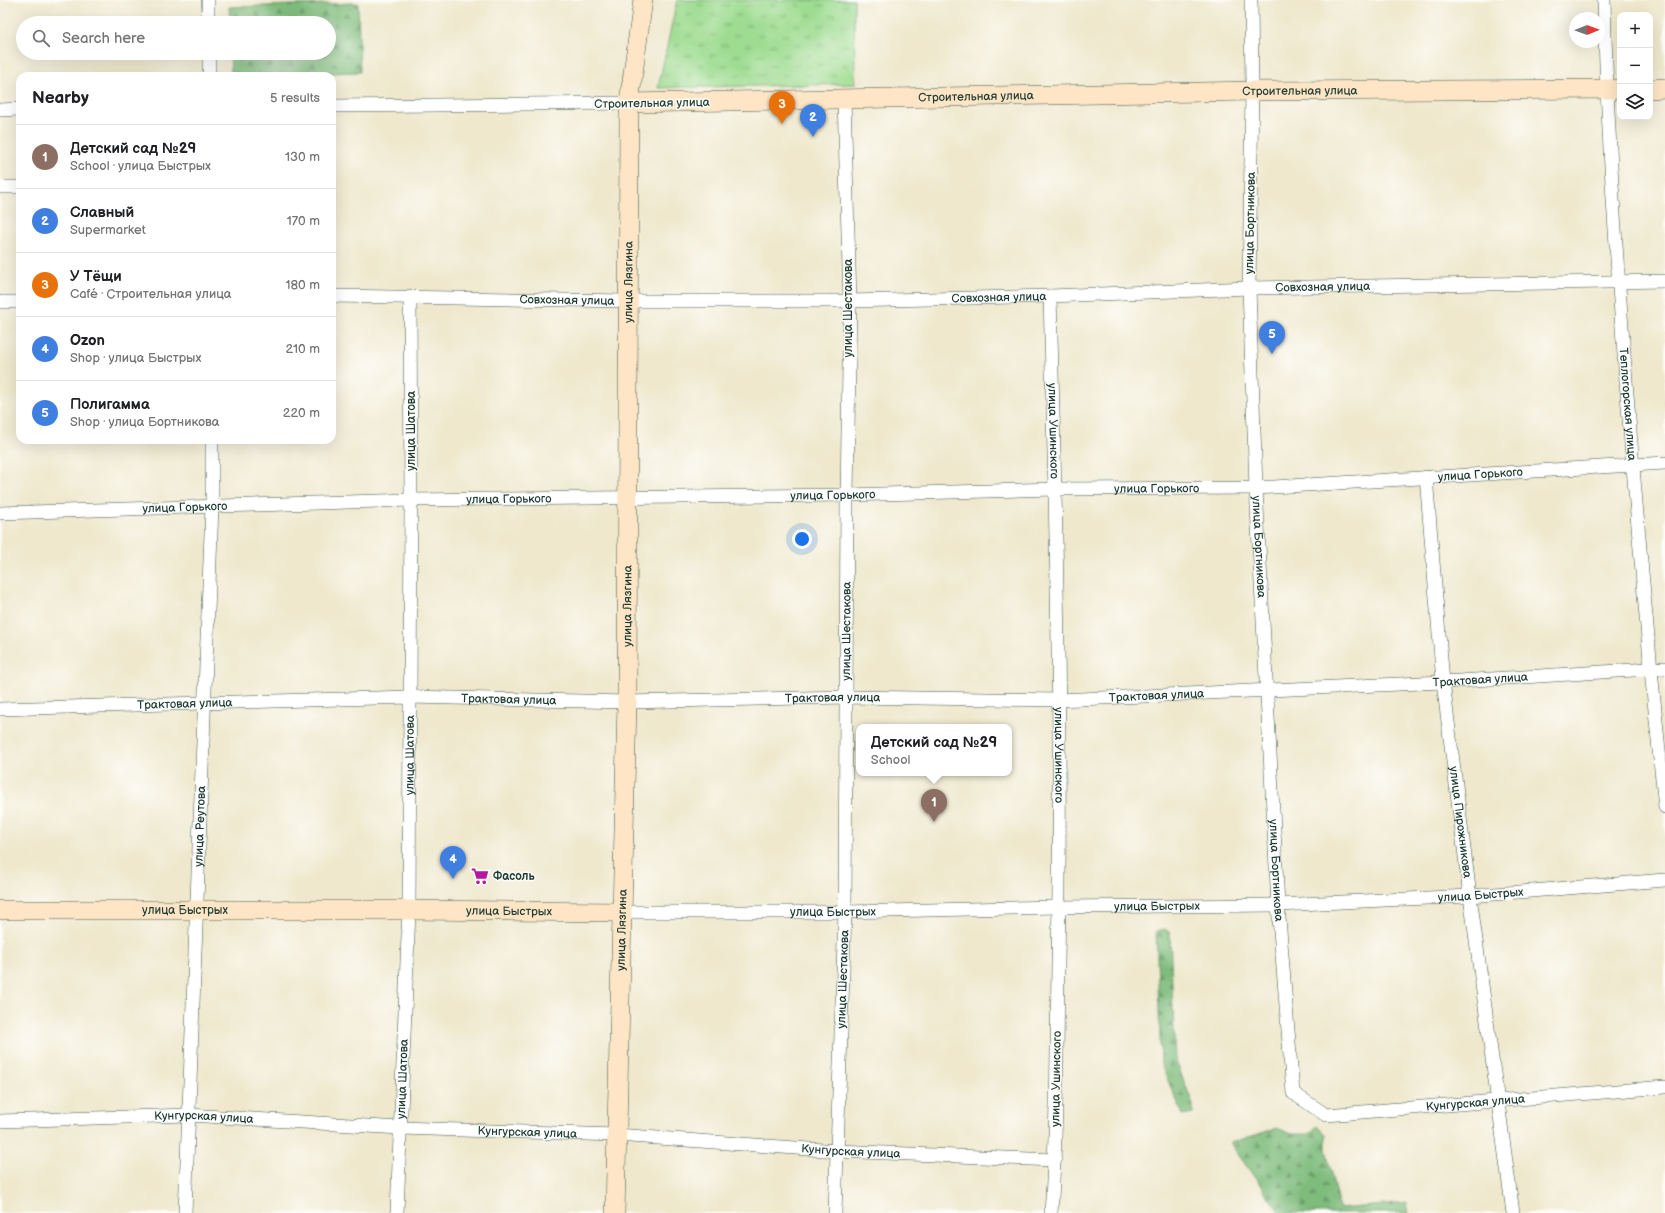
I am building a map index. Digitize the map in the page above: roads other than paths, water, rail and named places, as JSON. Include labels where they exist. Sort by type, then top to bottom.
[{"type":"street","points":[[208,0],[208,16]]},
{"type":"street","name":"улица Лязгина","points":[[614,1213],[627,702],[629,103],[643,0]]},
{"type":"street","name":"улица Бортникова","points":[[1251,0],[1252,91],[1249,288],[1256,488],[1278,904],[1293,1093]]},
{"type":"street","name":"Теплогорская улица","points":[[1604,0],[1613,89],[1618,282],[1650,669],[1665,807]]},
{"type":"street","points":[[208,60],[209,72]]},
{"type":"street","points":[[1653,88],[1665,88]]},
{"type":"street","name":"Строительная улица","points":[[336,106],[649,104],[844,98],[1252,91],[1613,89]]},
{"type":"street","name":"улица Шестакова","points":[[835,1213],[845,912],[846,495],[850,301],[844,98]]},
{"type":"street","points":[[0,110],[16,109]]},
{"type":"street","points":[[0,187],[16,187]]},
{"type":"street","name":"Совхозная улица","points":[[336,296],[410,296],[628,301],[850,301],[1050,296],[1249,288],[1665,282]]},
{"type":"street","name":"улица Шатова","points":[[397,1213],[410,910],[410,296]]},
{"type":"street","name":"улица Ушинского","points":[[1050,296],[1060,700],[1059,907],[1055,1160],[1051,1213]]},
{"type":"street","points":[[0,302],[16,302]]},
{"type":"street","name":"улица Реутова","points":[[185,1213],[212,507],[212,444]]},
{"type":"street","name":"улица Горького","points":[[0,513],[411,500],[627,496],[846,495],[1055,489],[1256,488],[1665,463]]},
{"type":"street","name":"улица Пирожникова","points":[[1426,477],[1443,682],[1470,896],[1513,1213]]},
{"type":"street","name":"Трактовая улица","points":[[0,709],[410,697],[627,702],[846,697],[1060,700],[1443,682],[1665,668]]},
{"type":"street","name":"улица Быстрых","points":[[0,910],[845,912],[1278,904],[1470,896],[1665,880]]},
{"type":"street","name":"Кунгурская улица","points":[[1293,1093],[1326,1115],[1665,1086]]},
{"type":"street","name":"Кунгурская улица","points":[[0,1121],[189,1114],[400,1128],[616,1135],[838,1151],[1055,1160]]},
{"type":"place","name":"У Тёщи","points":[[782,124]]},
{"type":"place","name":"Славный","points":[[813,137]]},
{"type":"place","name":"Полигамма","points":[[1272,354]]},
{"type":"place","name":"Детский сад №29","points":[[934,822]]},
{"type":"place","name":"Фасоль","points":[[480,876]]},
{"type":"place","name":"Ozon","points":[[453,879]]}]
